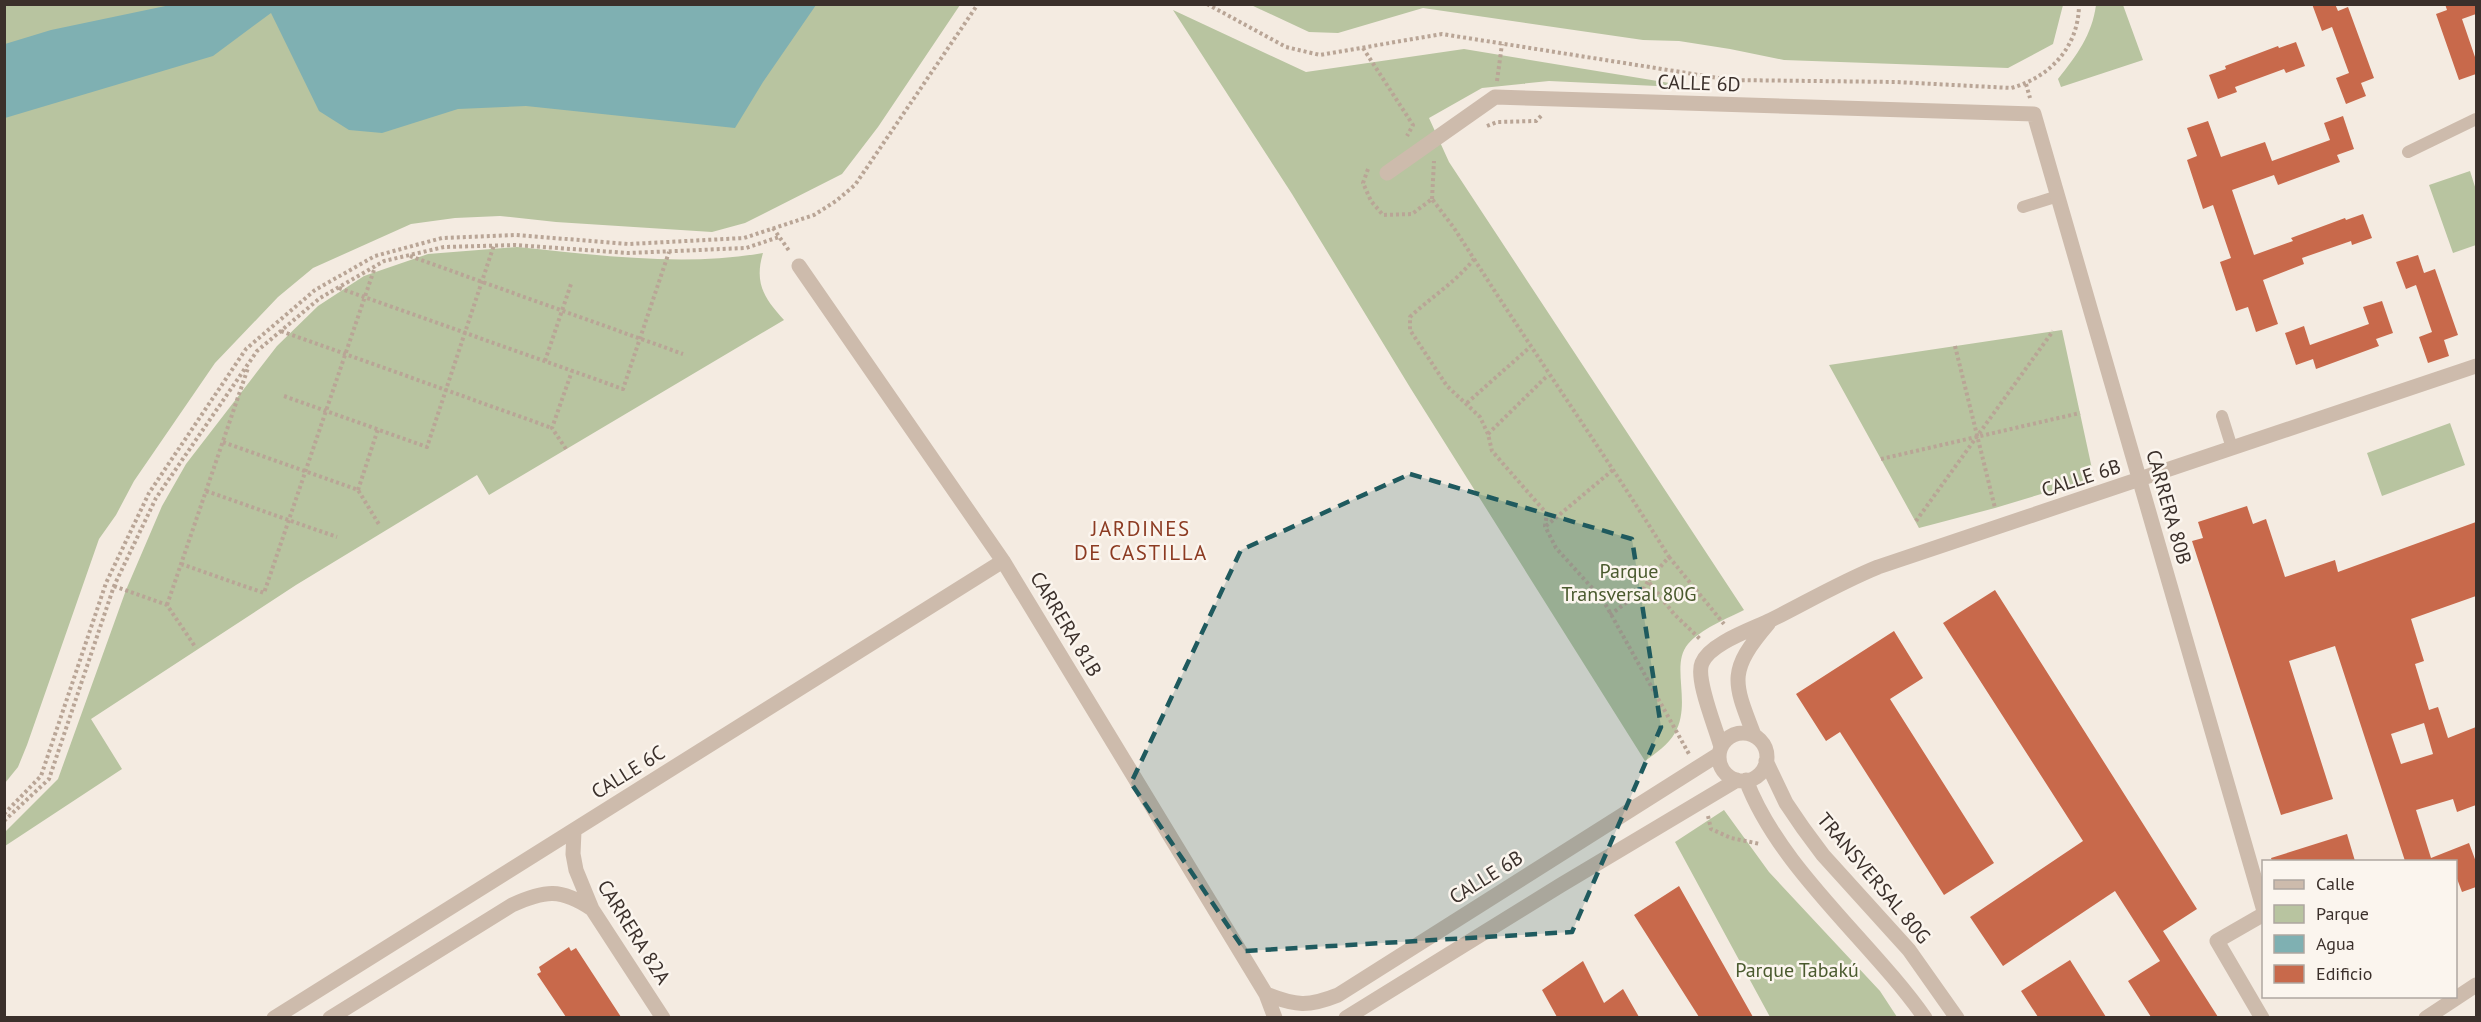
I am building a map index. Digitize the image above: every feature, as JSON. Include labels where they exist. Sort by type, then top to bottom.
[{"type":"street","name":"CALLE 6D","points":[[1495,97],[2034,114]]},
{"type":"street","points":[[1387,172],[1495,97]]},
{"type":"street","name":"CARRERA 80B","points":[[2034,114],[2262,906]]},
{"type":"street","name":"CARRERA 81B","points":[[799,266],[1003,561],[1266,994],[1275,1017]]},
{"type":"street","name":"CALLE 6B","points":[[1772,620],[1825,591],[1878,567],[2476,366]]},
{"type":"street","name":"CALLE 6C","points":[[274,1017],[1003,561]]},
{"type":"street","points":[[1772,620],[1735,637],[1712,651],[1702,662],[1700,675],[1723,770],[1729,777],[1742,780],[1784,849],[1893,975],[1925,1017]]},
{"type":"street","points":[[1754,735],[1741,702],[1738,667],[1751,644],[1772,620]]},
{"type":"street","points":[[1346,1017],[1711,795],[1742,780],[1755,777],[1762,770],[1766,761],[1766,751],[1762,742],[1754,735],[1747,733],[1731,735],[1720,750]]},
{"type":"street","name":"CALLE 6B","points":[[1266,994],[1293,1004],[1307,1005],[1338,995],[1697,768],[1720,750]]},
{"type":"street","name":"TRANSVERSAL 80G","points":[[1766,761],[1786,803],[1823,855],[1909,951],[1957,1017]]},
{"type":"street","name":"CARRERA 82A","points":[[574,831],[573,854],[576,870],[592,909],[663,1017]]},
{"type":"street","points":[[330,1017],[512,904],[549,892],[564,894],[592,909]]},
{"type":"street","name":"CARRERA 80B","points":[[2262,914],[2217,941],[2262,1017]]},
{"type":"street","points":[[2426,1017],[2475,988]]},
{"type":"lane","points":[[2408,152],[2476,119]]},
{"type":"lane","points":[[2023,207],[2058,196]]},
{"type":"lane","points":[[2222,416],[2232,448]]},
{"type":"path","points":[[4,814],[41,776],[105,583],[149,493],[246,349],[315,290],[375,255],[442,238],[516,235],[628,243],[744,238],[814,215],[855,185],[978,4]]},
{"type":"path","points":[[1207,4],[1286,47],[1320,55],[1442,34],[1731,80],[1896,82],[2012,88],[2026,84],[2060,60],[2071,45],[2079,20],[2079,4]]},
{"type":"path","points":[[1495,97],[1502,44]]},
{"type":"path","points":[[1363,48],[1413,125],[1406,138]]},
{"type":"path","points":[[1477,131],[1497,122],[1536,121],[1555,99]]},
{"type":"path","points":[[1434,158],[1432,199],[1454,228],[1548,375],[1614,469],[1669,557],[1735,637]]},
{"type":"path","points":[[1370,166],[1363,183],[1371,201],[1383,215],[1412,214],[1432,199]]},
{"type":"path","points":[[773,228],[799,266]]},
{"type":"path","points":[[4,821],[49,779],[114,586],[156,498],[257,351],[320,298],[384,261],[444,247],[494,245],[628,253],[669,252],[746,248],[779,237]]},
{"type":"path","points":[[284,396],[427,447],[494,245]]},
{"type":"path","points":[[338,287],[622,389],[669,252]]},
{"type":"path","points":[[409,255],[683,354]]},
{"type":"path","points":[[1474,259],[1460,277],[1410,317],[1410,330],[1447,386],[1480,417],[1488,434],[1492,451],[1547,514],[1545,526],[1556,548],[1603,600],[1697,768]]},
{"type":"path","points":[[181,564],[264,593],[375,266]]},
{"type":"path","points":[[545,361],[571,284]]},
{"type":"path","points":[[281,331],[552,428],[566,449]]},
{"type":"path","points":[[1916,521],[2053,331]]},
{"type":"path","points":[[1955,346],[1995,508]]},
{"type":"path","points":[[1467,403],[1530,347]]},
{"type":"path","points":[[167,605],[250,362]]},
{"type":"path","points":[[552,428],[572,371]]},
{"type":"path","points":[[1488,434],[1548,375]]},
{"type":"path","points":[[1881,459],[2080,412]]},
{"type":"path","points":[[358,490],[378,429]]},
{"type":"path","points":[[223,442],[358,490],[380,526]]},
{"type":"path","points":[[1545,526],[1614,469]]},
{"type":"path","points":[[206,491],[337,537]]},
{"type":"path","points":[[1610,615],[1643,590],[1669,557]]},
{"type":"path","points":[[1648,581],[1674,614],[1712,651]]},
{"type":"path","points":[[114,586],[167,605],[196,648]]},
{"type":"path","points":[[1711,795],[1707,814],[1711,829],[1731,838],[1784,849]]},
{"type":"highlighted area","points":[[1410,474],[1632,539],[1661,727],[1572,932],[1245,951],[1131,783],[1241,550]]},
{"type":"green space","points":[[2063,4],[2053,44],[2008,68],[1784,60],[1679,41],[1643,40],[1423,8],[1338,33],[1309,32],[1251,5]]},
{"type":"green space","points":[[5,5],[960,5],[878,127],[842,174],[745,223],[712,232],[500,216],[455,218],[411,224],[313,268],[278,297],[215,363],[134,481],[116,515],[99,539],[27,745],[18,767],[5,783]]},
{"type":"green space","points":[[2096,5],[2123,5],[2143,60],[2061,87],[2058,79],[2083,44],[2091,26]]},
{"type":"green space","name":"Parque Transversal 80G","points":[[1173,10],[1306,72],[1464,49],[1700,88],[1549,81],[1482,88],[1429,118],[1449,162],[1744,610],[1707,629],[1688,644],[1681,663],[1680,721],[1675,733],[1662,749],[1645,761],[1411,389],[1292,194]]},
{"type":"green space","points":[[2470,171],[2476,190],[2476,245],[2453,253],[2429,185]]},
{"type":"green space","points":[[517,247],[671,259],[733,257],[763,253],[760,264],[760,282],[766,297],[784,320],[489,495],[477,475],[296,585],[91,719],[122,769],[5,846],[5,832],[58,779],[126,590],[162,506],[186,464],[277,346],[318,306],[364,276],[428,254]]},
{"type":"green space","points":[[2062,330],[2094,478],[1919,528],[1829,365]]},
{"type":"green space","points":[[2450,423],[2465,465],[2382,496],[2367,453]]},
{"type":"green space","name":"Parque Tabakú","points":[[1724,810],[1769,872],[1880,991],[1897,1017],[1770,1017],[1675,842]]},
{"type":"water","points":[[175,4],[816,5],[763,82],[735,128],[526,106],[458,109],[382,133],[349,130],[319,111],[271,13],[213,56],[5,118],[5,44],[51,30]]},
{"type":"building","points":[[2312,4],[2335,4],[2338,11],[2348,7],[2374,78],[2361,83],[2366,96],[2346,104],[2336,78],[2349,73],[2332,27],[2322,31]]},
{"type":"building","points":[[2445,4],[2476,4],[2476,14],[2462,19],[2476,60],[2476,74],[2459,80],[2436,14],[2447,10]]},
{"type":"building","points":[[2296,42],[2305,66],[2286,73],[2284,69],[2235,87],[2237,92],[2218,99],[2209,75],[2226,69],[2225,66],[2278,46],[2279,48]]},
{"type":"building","points":[[2343,116],[2354,149],[2337,155],[2340,162],[2278,185],[2274,175],[2232,190],[2254,255],[2293,241],[2291,238],[2345,218],[2346,220],[2363,214],[2372,238],[2352,245],[2351,241],[2302,258],[2304,264],[2263,280],[2278,324],[2256,332],[2248,307],[2236,311],[2220,262],[2231,258],[2213,205],[2203,209],[2187,160],[2197,156],[2187,128],[2208,121],[2221,157],[2265,142],[2272,161],[2330,140],[2324,123]]},
{"type":"building","points":[[2418,255],[2424,273],[2435,269],[2458,335],[2444,340],[2449,356],[2428,363],[2419,337],[2432,332],[2416,285],[2406,289],[2396,262]]},
{"type":"building","points":[[2382,301],[2393,333],[2376,339],[2379,346],[2316,369],[2313,359],[2296,365],[2285,333],[2304,326],[2310,345],[2369,324],[2363,307]]},
{"type":"building","points":[[2247,506],[2253,524],[2266,519],[2285,577],[2335,560],[2338,572],[2476,522],[2476,596],[2411,619],[2424,661],[2415,664],[2429,710],[2438,707],[2448,738],[2476,727],[2476,805],[2457,812],[2453,799],[2416,810],[2431,858],[2469,843],[2476,862],[2476,887],[2462,892],[2457,879],[2457,860],[2405,860],[2335,646],[2289,661],[2333,799],[2281,815],[2192,541],[2203,538],[2198,522]],"holes":[[[2424,723],[2433,754],[2401,764],[2391,734]]]},
{"type":"building","points":[[1995,590],[2197,909],[2163,931],[2218,1017],[2151,1017],[2128,981],[2160,961],[2115,891],[2003,966],[1970,917],[2083,841],[1943,623]]},
{"type":"building","points":[[1894,631],[1923,678],[1890,699],[1994,863],[1944,895],[1840,732],[1826,741],[1796,694]]},
{"type":"building","points":[[2347,834],[2355,860],[2272,860],[2271,858]]},
{"type":"building","points":[[1679,886],[1753,1017],[1699,1017],[1634,915]]},
{"type":"building","points":[[569,947],[571,951],[576,948],[621,1017],[566,1017],[537,974],[541,972],[539,967]]},
{"type":"building","points":[[2070,960],[2106,1017],[2038,1017],[2021,991]]},
{"type":"building","points":[[1583,961],[1604,1003],[1623,989],[1639,1017],[1557,1017],[1542,990]]},
{"type":"district","name":"JARDINES DE CASTILLA","points":[[1141,541]]}]
